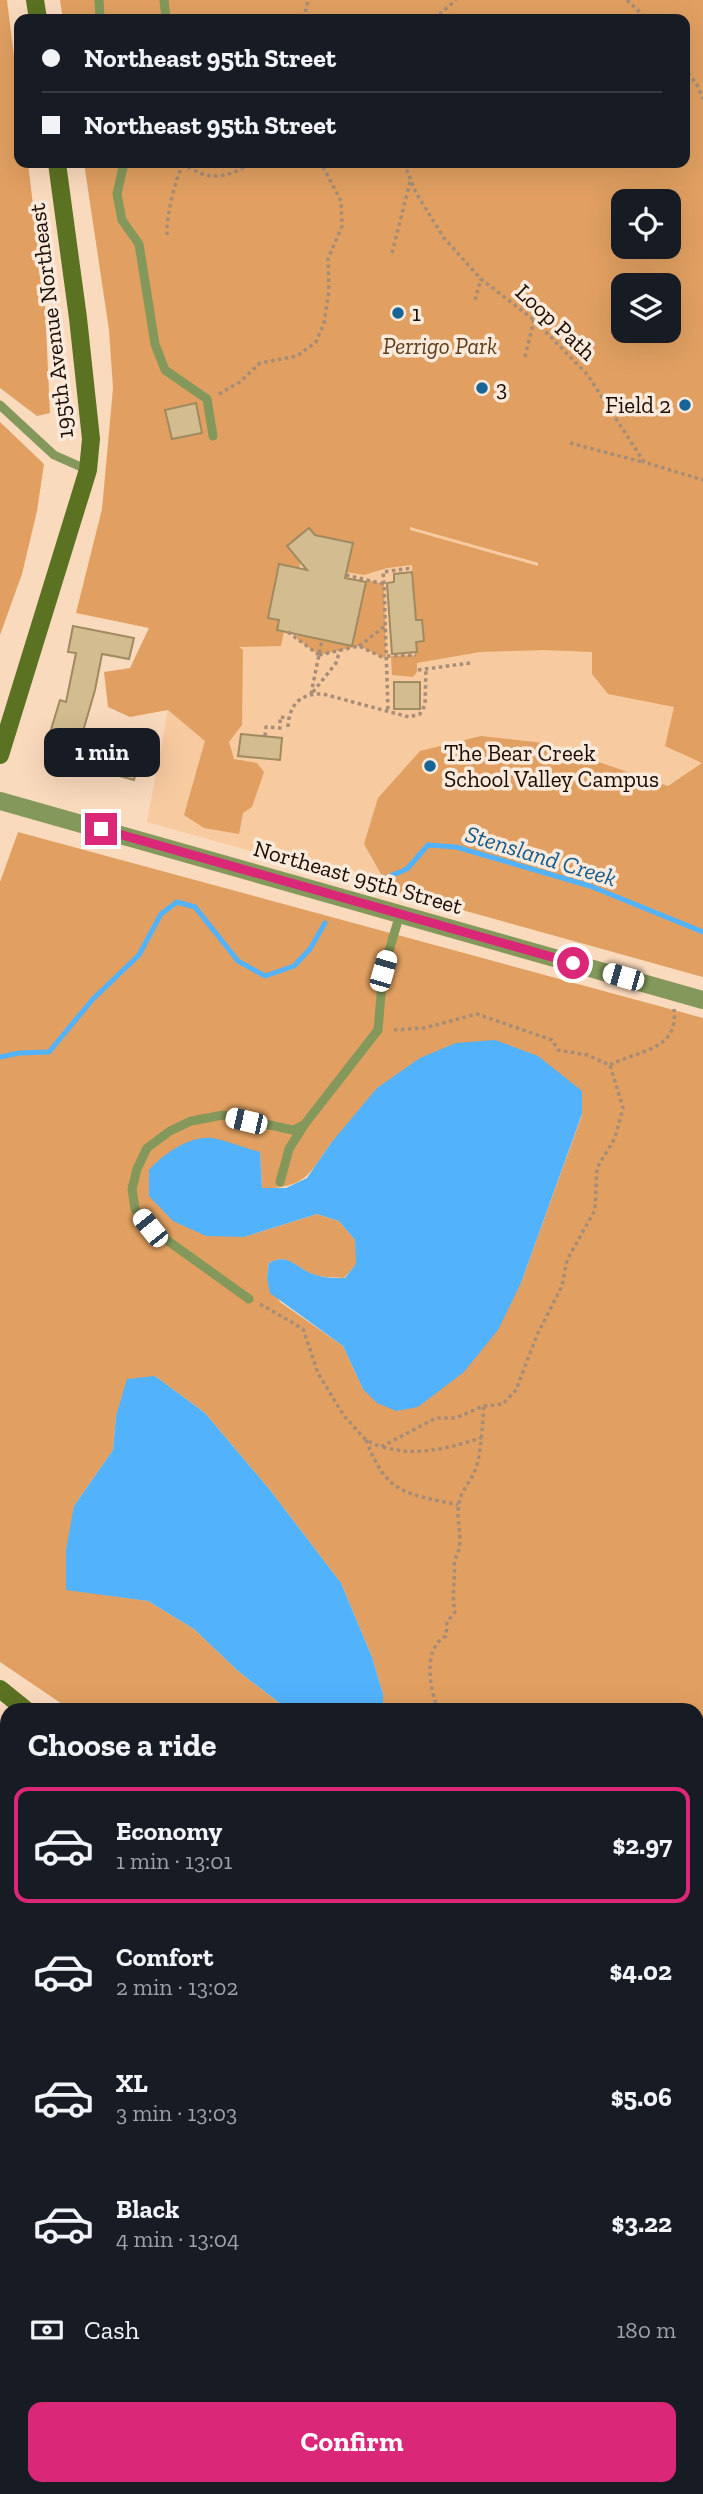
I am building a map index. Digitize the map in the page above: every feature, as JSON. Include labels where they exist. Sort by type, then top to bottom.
[{"type":"street","name":"195th Avenue Northeast","points":[[0,755],[88,470],[90,429],[58,168]]},
{"type":"street","name":"Northeast 95th Street","points":[[0,800],[703,1000]]},
{"type":"street","points":[[0,1689],[17,1703]]},
{"type":"lane","points":[[123,168],[117,194],[122,219],[139,244],[155,344],[166,370],[207,399],[213,436]]},
{"type":"lane","points":[[0,405],[54,455],[88,470]]},
{"type":"lane","points":[[280,1182],[289,1149],[303,1125],[378,1030],[383,971],[400,914]]},
{"type":"lane","points":[[249,1299],[150,1228],[135,1209],[132,1189],[137,1169],[147,1149],[170,1131],[191,1121],[223,1115],[293,1130],[303,1125]]},
{"type":"path","points":[[440,14],[456,0]]},
{"type":"path","points":[[628,0],[642,14]]},
{"type":"path","points":[[690,75],[703,99]]},
{"type":"path","points":[[167,235],[167,215],[181,168]]},
{"type":"path","points":[[190,168],[216,177],[237,173],[244,168]]},
{"type":"path","points":[[207,399],[229,390],[260,363],[298,355],[316,342],[324,323],[329,291],[328,259],[342,226],[341,201],[324,168]]},
{"type":"path","name":"Loop Path","points":[[406,168],[416,193],[444,238],[481,279],[534,320],[587,374],[644,462]]},
{"type":"path","points":[[392,253],[411,180]]},
{"type":"path","points":[[475,300],[481,279]]},
{"type":"path","points":[[525,357],[534,320]]},
{"type":"path","points":[[570,443],[703,480]]},
{"type":"path","points":[[388,711],[383,572],[412,568]]},
{"type":"path","points":[[346,575],[384,584]]},
{"type":"path","points":[[288,632],[319,655],[359,646],[385,626]]},
{"type":"path","points":[[311,694],[322,640]]},
{"type":"path","points":[[359,646],[386,658],[416,655]]},
{"type":"path","points":[[311,694],[336,663],[341,650]]},
{"type":"path","points":[[418,670],[470,663]]},
{"type":"path","points":[[288,727],[288,718],[294,704],[303,696],[311,694],[323,694],[409,717],[423,711],[426,668]]},
{"type":"path","points":[[265,736],[266,727],[280,728],[280,718],[288,718]]},
{"type":"path","points":[[610,1065],[645,1053],[667,1039],[676,1023],[672,991]]},
{"type":"path","points":[[378,1030],[424,1028],[477,1014],[552,1040],[558,1050],[587,1055],[610,1065],[623,1108],[615,1138],[597,1168],[595,1210],[567,1261],[562,1286],[537,1335],[516,1390],[503,1404],[484,1406],[455,1418],[436,1418],[381,1447]]},
{"type":"path","points":[[249,1299],[303,1328],[318,1373],[344,1416],[366,1440],[396,1451],[428,1451],[481,1438]]},
{"type":"path","points":[[436,1703],[430,1672],[432,1649],[446,1636],[447,1622],[455,1612],[452,1598],[456,1573],[454,1561],[460,1552],[461,1544],[458,1505],[462,1491],[471,1482],[477,1464],[484,1406]]},
{"type":"path","points":[[366,1440],[374,1462],[391,1483],[403,1492],[458,1505]]},
{"type":"shaded area","name":"The Bear Creek School Valley Campus","points":[[263,485],[703,611],[703,977],[147,822],[182,635]]},
{"type":"green space","points":[[0,0],[7,0],[14,56],[14,168],[29,168],[45,306],[50,413],[37,416],[0,388]]},
{"type":"green space","name":"Perrigo Park","points":[[60,0],[703,0],[703,977],[390,890],[364,844],[378,798],[420,751],[481,736],[544,743],[668,786],[702,763],[665,746],[674,707],[608,694],[592,674],[592,652],[480,652],[417,663],[417,672],[413,677],[392,675],[391,656],[416,655],[416,642],[424,641],[422,620],[416,620],[412,565],[387,568],[364,575],[346,572],[352,543],[322,544],[309,529],[299,568],[279,564],[268,618],[279,620],[284,631],[281,646],[239,647],[243,650],[242,725],[229,742],[234,759],[257,763],[264,772],[252,807],[243,813],[239,834],[204,828],[184,815],[205,741],[168,710],[130,717],[108,707],[104,672],[130,668],[149,628],[76,613],[102,509],[113,388],[109,330],[85,168],[690,168],[690,14],[62,14]],"holes":[[[410,527],[538,563],[538,566],[410,530]]]},
{"type":"green space","points":[[0,422],[44,464],[37,511],[22,574],[0,635]]},
{"type":"green space","points":[[367,580],[384,584],[386,659],[359,646],[319,655],[297,639],[305,602],[318,639],[340,643],[342,634],[354,637]]},
{"type":"green space","points":[[18,832],[703,1018],[703,1703],[383,1703],[372,1657],[341,1583],[270,1490],[205,1413],[155,1376],[116,1416],[113,1450],[74,1506],[105,1595],[148,1601],[194,1629],[238,1671],[280,1703],[61,1703],[0,1662],[0,882]],"holes":[[[582,1091],[582,1115],[521,1283],[363,1389],[343,1346],[280,1302],[267,1278],[269,1263],[282,1259],[315,1275],[344,1278],[357,1264],[355,1240],[339,1221],[317,1214],[244,1237],[260,1152],[262,1189],[288,1186],[311,1172],[331,1143]]]},
{"type":"water","points":[[495,1040],[538,1056],[582,1091],[582,1114],[521,1283],[498,1330],[464,1372],[418,1407],[396,1411],[377,1403],[363,1389],[343,1346],[270,1293],[267,1278],[269,1263],[276,1260],[288,1260],[319,1276],[345,1278],[356,1264],[355,1240],[339,1221],[317,1214],[244,1237],[206,1236],[173,1221],[149,1196],[149,1170],[177,1147],[195,1140],[212,1138],[260,1152],[262,1188],[286,1188],[307,1178],[331,1143],[377,1088],[420,1058],[456,1043]]},
{"type":"water","points":[[155,1376],[205,1413],[270,1490],[341,1583],[372,1657],[383,1703],[280,1703],[238,1671],[194,1629],[148,1601],[66,1590],[66,1550],[74,1506],[113,1450],[116,1416],[127,1379]]},
{"type":"building","points":[[196,403],[202,433],[172,439],[165,410]]},
{"type":"building","points":[[309,528],[315,535],[353,543],[345,578],[366,582],[352,646],[277,630],[279,620],[268,618],[279,564],[307,570],[287,546]]},
{"type":"building","points":[[412,572],[416,620],[422,620],[424,641],[416,642],[417,652],[392,654],[387,583],[394,582],[394,574]]},
{"type":"building","points":[[73,626],[134,638],[129,659],[102,654],[79,745],[49,736],[60,700],[66,702],[76,653],[68,652]]},
{"type":"building","points":[[394,682],[420,682],[420,709],[394,709]]},
{"type":"building","points":[[241,734],[282,738],[280,760],[238,756]]},
{"type":"building","points":[[100,746],[140,757],[134,780],[94,769]]},
{"type":"waterway","name":"Stensland Creek","points":[[376,882],[407,869],[428,845],[456,847],[590,886],[703,932]]},
{"type":"waterway","name":"Stensland Creek","points":[[0,1057],[49,1052],[93,999],[139,955],[161,914],[177,902],[195,907],[238,961],[265,976],[294,966],[310,949],[325,923]]},
{"type":"place","name":"1","points":[[398,313]]},
{"type":"place","name":"3","points":[[482,388]]},
{"type":"place","name":"Field 2","points":[[685,405]]},
{"type":"place","name":"The Bear Creek School Valley Campus","points":[[430,766]]},
{"type":"route","points":[[101,829],[573,963]]}]
